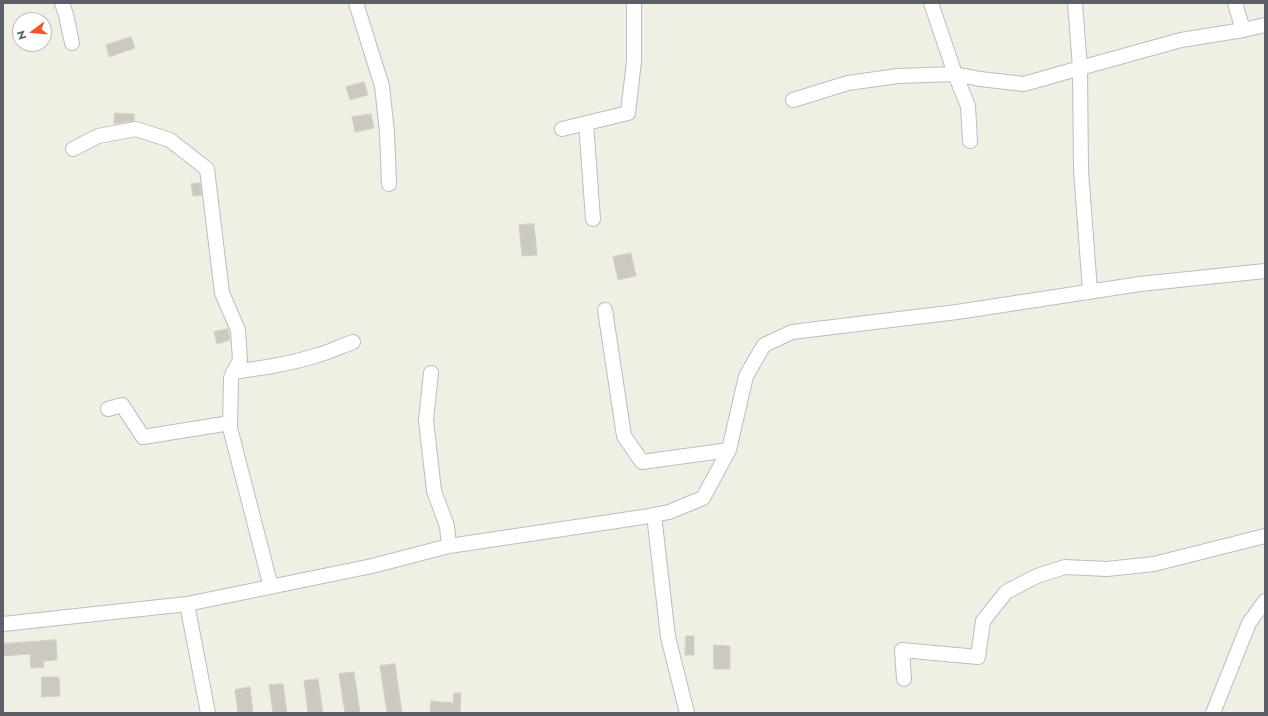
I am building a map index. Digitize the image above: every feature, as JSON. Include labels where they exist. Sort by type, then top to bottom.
[{"type":"street","points":[[62,3],[72,43]]},
{"type":"street","points":[[356,3],[382,86],[387,132],[389,184]]},
{"type":"street","points":[[562,128],[628,113],[634,61],[634,3]]},
{"type":"street","points":[[931,3],[955,74],[968,106],[970,141]]},
{"type":"street","points":[[1074,3],[1080,68],[1082,170],[1090,291]]},
{"type":"street","points":[[1234,3],[1243,30]]},
{"type":"street","points":[[793,100],[848,83],[898,76],[955,74],[980,79],[1024,84],[1181,40],[1265,25]]},
{"type":"street","points":[[586,123],[593,219]]},
{"type":"street","points":[[73,149],[98,136],[136,129],[170,140],[208,169],[222,293],[238,330],[240,360],[231,378],[230,428],[271,587]]},
{"type":"street","points":[[3,624],[187,604],[372,566],[449,546],[669,512],[703,498],[729,450],[746,376],[764,345],[792,332],[957,312],[1140,284],[1265,271]]},
{"type":"street","points":[[606,310],[624,436],[642,462],[729,450]]},
{"type":"street","points":[[233,372],[268,368],[320,355],[353,342]]},
{"type":"street","points":[[431,373],[426,420],[434,491],[447,526],[449,546]]},
{"type":"street","points":[[108,409],[122,405],[143,437],[230,423]]},
{"type":"street","points":[[654,515],[668,637],[687,713]]},
{"type":"street","points":[[904,679],[902,650],[978,656],[983,621],[1006,592],[1037,576],[1065,567],[1107,569],[1154,564],[1265,536]]},
{"type":"street","points":[[1213,713],[1249,623],[1265,601]]},
{"type":"street","points":[[187,604],[208,713]]},
{"type":"building","points":[[131,37],[135,48],[109,57],[106,45]]},
{"type":"building","points":[[364,82],[368,95],[350,100],[346,87]]},
{"type":"building","points":[[115,113],[134,114],[134,121],[114,124]]},
{"type":"building","points":[[371,114],[374,128],[355,132],[352,117]]},
{"type":"building","points":[[200,183],[202,195],[193,196],[191,184]]},
{"type":"building","points":[[534,224],[537,255],[522,256],[519,225]]},
{"type":"building","points":[[631,253],[636,276],[618,280],[613,257]]},
{"type":"building","points":[[228,329],[230,340],[217,344],[214,332]]},
{"type":"building","points":[[686,636],[694,636],[694,655],[685,655]]},
{"type":"building","points":[[56,640],[57,660],[43,661],[44,667],[31,668],[30,654],[3,656],[3,644]]},
{"type":"building","points":[[714,645],[730,646],[730,669],[714,669]]},
{"type":"building","points":[[395,664],[402,713],[387,713],[380,666]]},
{"type":"building","points":[[354,672],[360,713],[345,713],[339,674]]},
{"type":"building","points":[[42,677],[59,677],[60,696],[42,697]]},
{"type":"building","points":[[318,679],[323,713],[308,713],[304,681]]},
{"type":"building","points":[[283,684],[287,713],[273,713],[269,685]]},
{"type":"building","points":[[250,687],[253,713],[238,713],[235,690]]},
{"type":"building","points":[[454,693],[461,693],[460,713],[430,713],[431,701],[453,703]]}]
